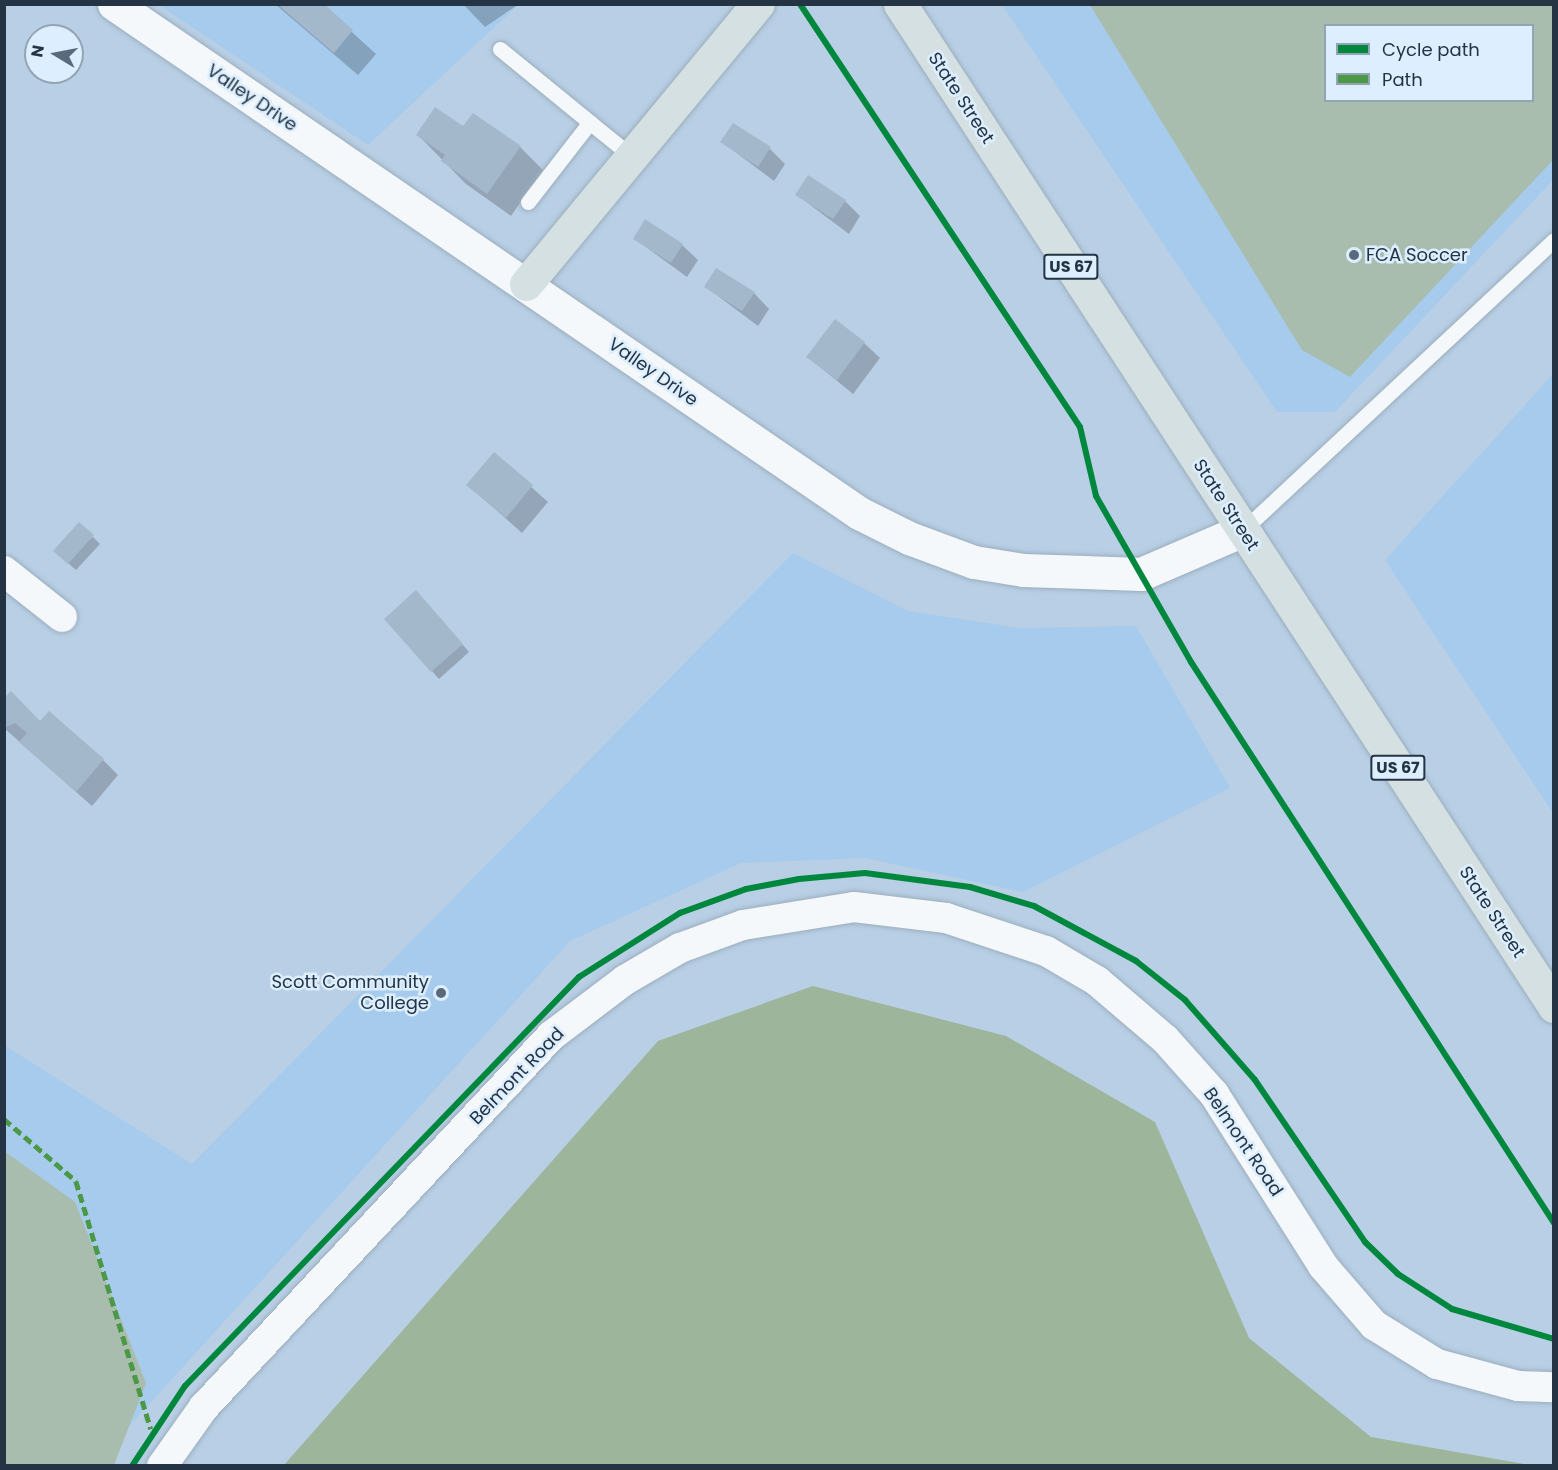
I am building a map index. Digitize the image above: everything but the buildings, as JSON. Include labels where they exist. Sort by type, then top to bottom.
[{"type":"main road","points":[[526,284],[630,155],[758,4]]},
{"type":"main road","name":"State Street","points":[[900,4],[1554,1006]]},
{"type":"street","name":"Valley Drive","points":[[114,4],[858,513],[974,562],[1141,574],[1243,530]]},
{"type":"street","points":[[4,571],[62,617]]},
{"type":"street","name":"Belmont Road","points":[[162,1466],[204,1407],[551,1036],[625,980],[680,948],[743,925],[854,907],[946,918],[1046,951],[1097,981],[1164,1039],[1214,1094],[1323,1266],[1374,1325],[1437,1364],[1518,1386],[1554,1387]]},
{"type":"lane","points":[[500,50],[630,155]]},
{"type":"lane","points":[[528,202],[590,122]]},
{"type":"lane","points":[[1243,530],[1554,240]]},
{"type":"shaded area","points":[[159,5],[518,5],[368,145]]},
{"type":"shaded area","name":"FCA Soccer","points":[[1002,5],[1553,5],[1553,180],[1335,412],[1277,412]]},
{"type":"shaded area","points":[[1553,374],[1553,813],[1385,560]]},
{"type":"shaded area","name":"Scott Community College","points":[[793,553],[908,611],[1020,628],[1136,626],[1230,788],[1023,892],[865,858],[741,863],[570,941],[121,1435],[5,1465],[4,1045],[192,1164]]},
{"type":"green space","name":"FCA Soccer","points":[[1090,5],[1553,5],[1553,160],[1350,377],[1302,350]]},
{"type":"green space","points":[[813,986],[1006,1036],[1155,1122],[1249,1338],[1371,1437],[1531,1465],[284,1465],[658,1041]]},
{"type":"green space","points":[[4,1151],[75,1202],[146,1383],[114,1465],[5,1465]]},
{"type":"marked path","points":[[4,1119],[76,1181],[151,1429]]},
{"type":"cycle path","points":[[800,4],[1080,427],[1096,496],[1191,662],[1554,1223]]},
{"type":"cycle path","points":[[132,1466],[185,1386],[579,977],[680,913],[746,889],[799,879],[865,873],[970,887],[1034,906],[1136,961],[1185,1000],[1255,1080],[1365,1242],[1398,1274],[1452,1309],[1554,1339]]},
{"type":"place","name":"FCA Soccer","points":[[1354,255]]},
{"type":"place","name":"Scott Community College","points":[[441,993]]}]
